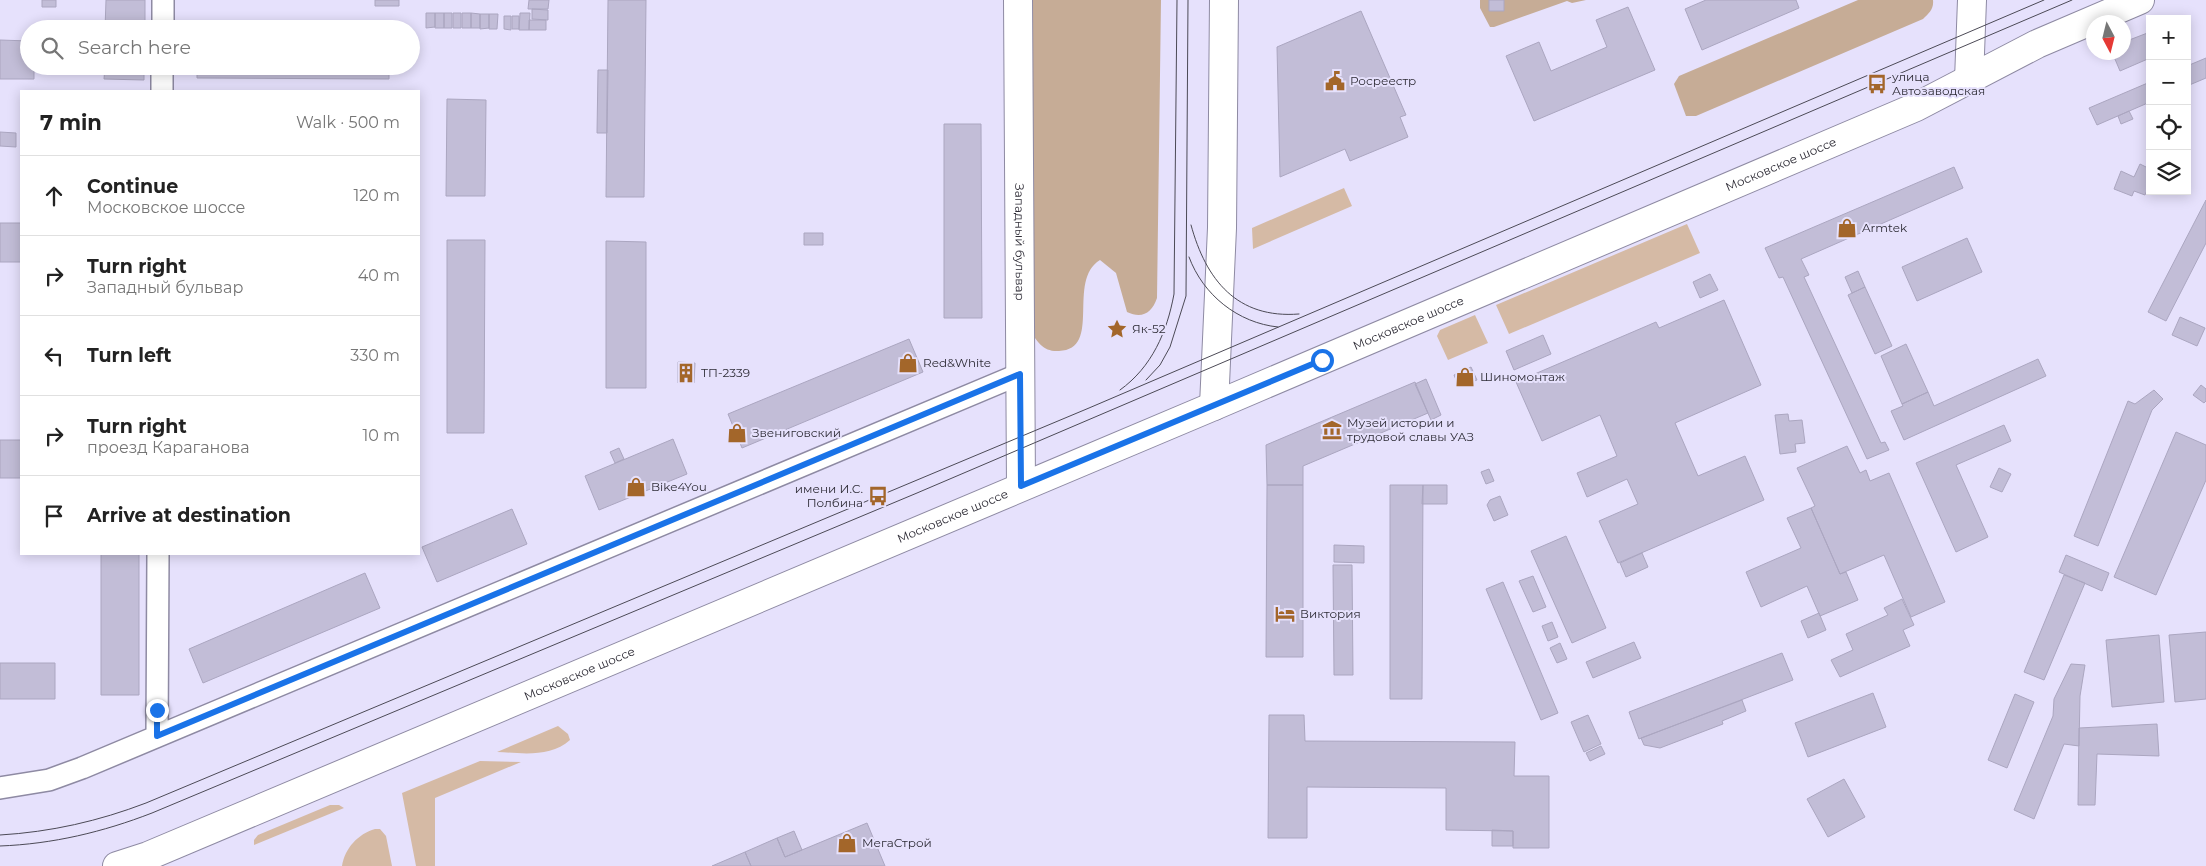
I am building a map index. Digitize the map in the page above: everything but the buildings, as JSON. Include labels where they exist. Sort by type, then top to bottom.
[{"type":"main road","name":"Западный бульвар","points":[[1018,0],[1021,486]]},
{"type":"main road","points":[[1214,406],[1222,228],[1224,0]]},
{"type":"main road","points":[[1969,80],[1972,0]]},
{"type":"main road","name":"Московское шоссе","points":[[117,866],[148,856],[1916,107],[2037,44],[2140,0]]},
{"type":"street","points":[[163,0],[163,20]]},
{"type":"street","points":[[162,75],[162,90]]},
{"type":"street","points":[[0,788],[50,780],[1020,374]]},
{"type":"street","points":[[157,736],[158,555]]},
{"type":"shaded area","points":[[1030,0],[1161,0],[1157,298],[1152,308],[1142,315],[1127,312],[1116,273],[1100,260],[1090,270],[1085,283],[1082,327],[1079,339],[1072,347],[1059,351],[1045,348],[1030,331]]},
{"type":"shaded area","points":[[1480,0],[1586,0],[1572,3],[1567,1],[1490,27],[1480,8]]},
{"type":"shaded area","points":[[1858,0],[1933,0],[1933,6],[1923,19],[1696,116],[1686,116],[1674,84],[1679,76]]},
{"type":"shaded area","points":[[1344,188],[1352,206],[1253,249],[1252,228]]},
{"type":"shaded area","points":[[1687,224],[1700,253],[1509,334],[1496,305]]},
{"type":"shaded area","points":[[1475,315],[1488,343],[1448,360],[1437,336],[1440,330]]},
{"type":"shaded area","points":[[558,726],[568,734],[570,740],[554,750],[535,753],[497,752]]},
{"type":"shaded area","points":[[480,761],[521,762],[435,798],[435,866],[416,866],[402,793]]},
{"type":"shaded area","points":[[330,805],[339,805],[344,808],[254,845],[254,840],[258,835]]},
{"type":"shaded area","points":[[380,829],[386,836],[392,866],[342,866],[346,853],[353,843],[363,834]]},
{"type":"tram line","points":[[1120,390],[1141,371],[1156,348],[1167,322],[1174,294],[1177,0]]},
{"type":"tram line","points":[[1146,380],[1160,365],[1170,347],[1186,296],[1188,0]]},
{"type":"tram line","points":[[0,835],[19,834],[74,825],[146,803],[1089,408],[2044,0]]},
{"type":"tram line","points":[[0,846],[39,843],[78,836],[152,813],[917,493],[2072,0]]},
{"type":"tram line","points":[[1191,225],[1205,263],[1215,279],[1227,292],[1242,303],[1258,310],[1277,314],[1299,314]]},
{"type":"tram line","points":[[1189,257],[1203,283],[1224,305],[1249,320],[1278,327]]},
{"type":"place","name":"Росреестр","points":[[1335,81]]},
{"type":"place","name":"улица Автозаводская","points":[[1877,84]]},
{"type":"place","name":"Armtek","points":[[1847,228]]},
{"type":"place","name":"Як-52","points":[[1117,329]]},
{"type":"place","name":"Red&White","points":[[908,363]]},
{"type":"place","name":"ТП-2339","points":[[686,373]]},
{"type":"place","name":"Шиномонтаж","points":[[1465,377]]},
{"type":"place","name":"Музей истории и трудовой славы УАЗ","points":[[1332,430]]},
{"type":"place","name":"Звениговский","points":[[737,433]]},
{"type":"place","name":"Bike4You","points":[[636,487]]},
{"type":"place","name":"имени И.С. Полбина","points":[[878,496]]},
{"type":"place","name":"Виктория","points":[[1285,614]]},
{"type":"place","name":"МегаСтрой","points":[[847,843]]},
{"type":"route","points":[[157,710],[157,736],[1020,374],[1021,486],[1322,360]]}]
